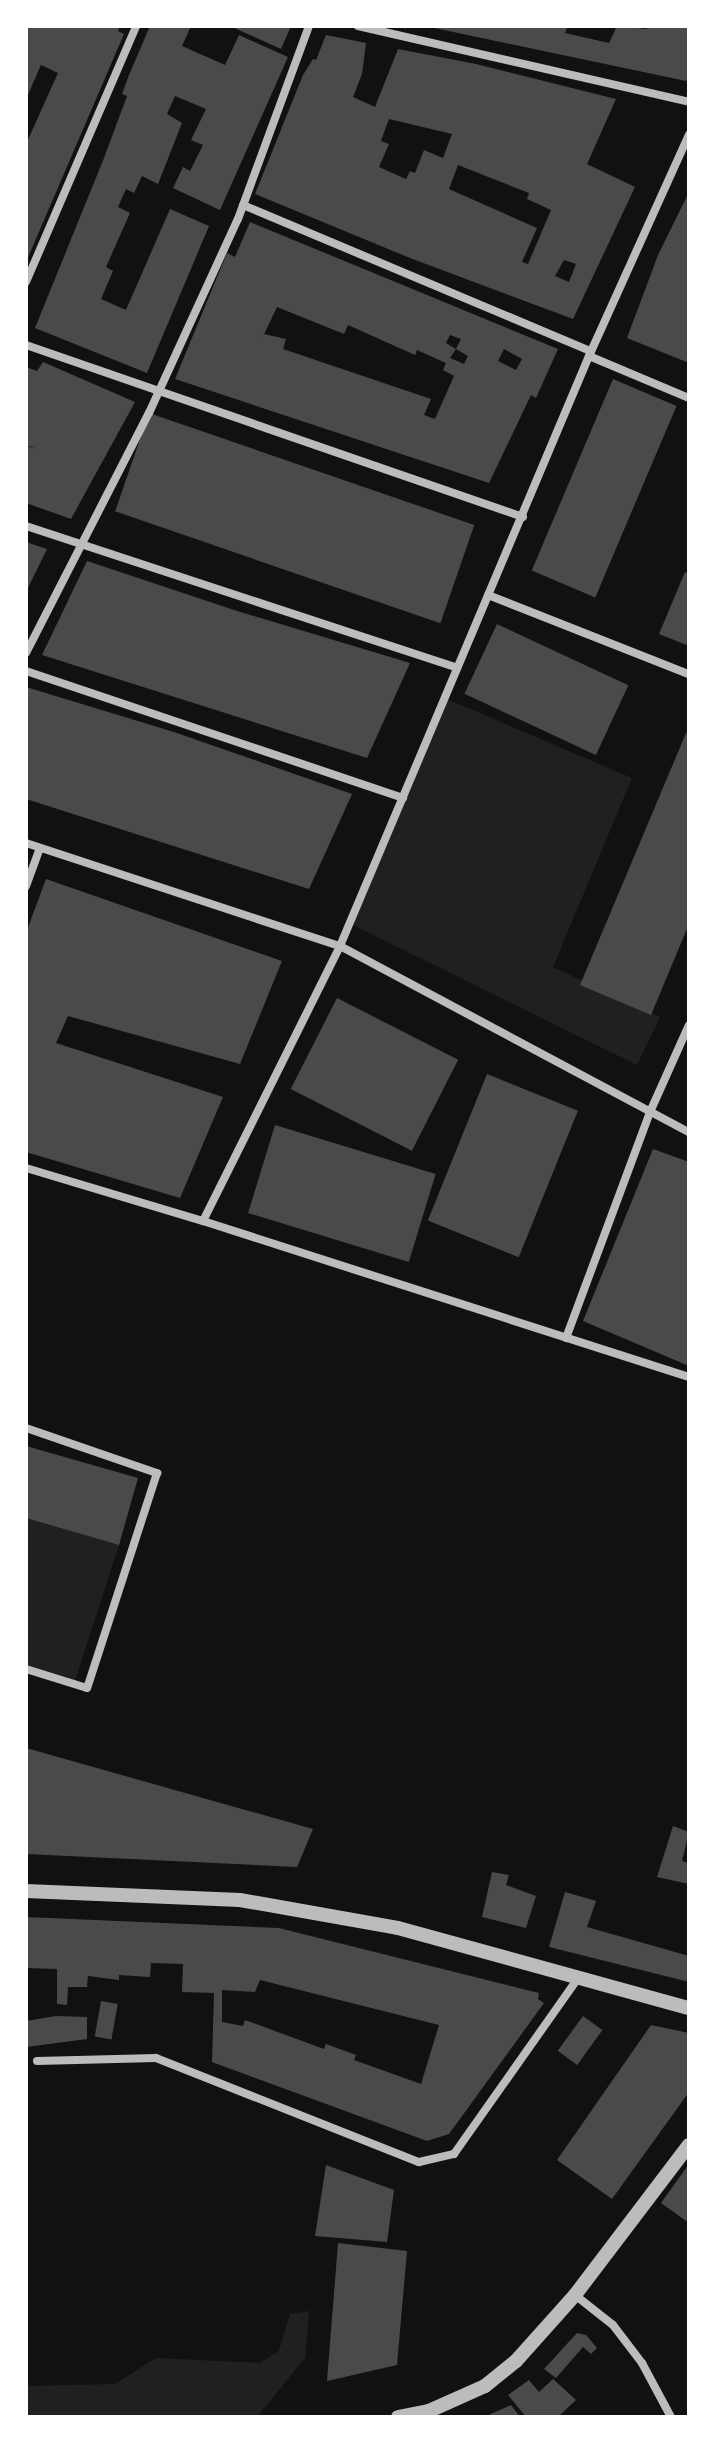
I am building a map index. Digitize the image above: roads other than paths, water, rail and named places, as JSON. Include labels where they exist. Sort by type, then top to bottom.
[{"type":"street","points":[[26,282],[136,26]]},
{"type":"street","points":[[26,653],[84,545],[160,391],[243,205],[309,26]]},
{"type":"street","points":[[358,26],[689,102]]},
{"type":"street","points":[[203,1221],[340,946],[590,353],[689,135]]},
{"type":"street","points":[[243,205],[689,398]]},
{"type":"street","points":[[26,345],[523,517]]},
{"type":"street","points":[[26,526],[457,668]]},
{"type":"street","points":[[488,595],[689,674]]},
{"type":"street","points":[[26,671],[403,798]]},
{"type":"street","points":[[26,843],[340,946],[689,1132]]},
{"type":"street","points":[[26,886],[40,848]]},
{"type":"street","points":[[566,1338],[650,1112],[689,1025]]},
{"type":"street","points":[[26,1168],[203,1221],[689,1377]]},
{"type":"street","points":[[26,1428],[157,1473],[87,1688],[26,1669]]},
{"type":"street","points":[[26,1891],[240,1900],[398,1928],[689,2008]]},
{"type":"street","points":[[37,2061],[156,2058],[419,2162],[454,2154],[579,1977]]},
{"type":"street","points":[[398,2417],[429,2411],[485,2386],[516,2361],[575,2295],[689,2145]]},
{"type":"street","points":[[575,2295],[613,2325],[642,2363],[671,2417]]}]
